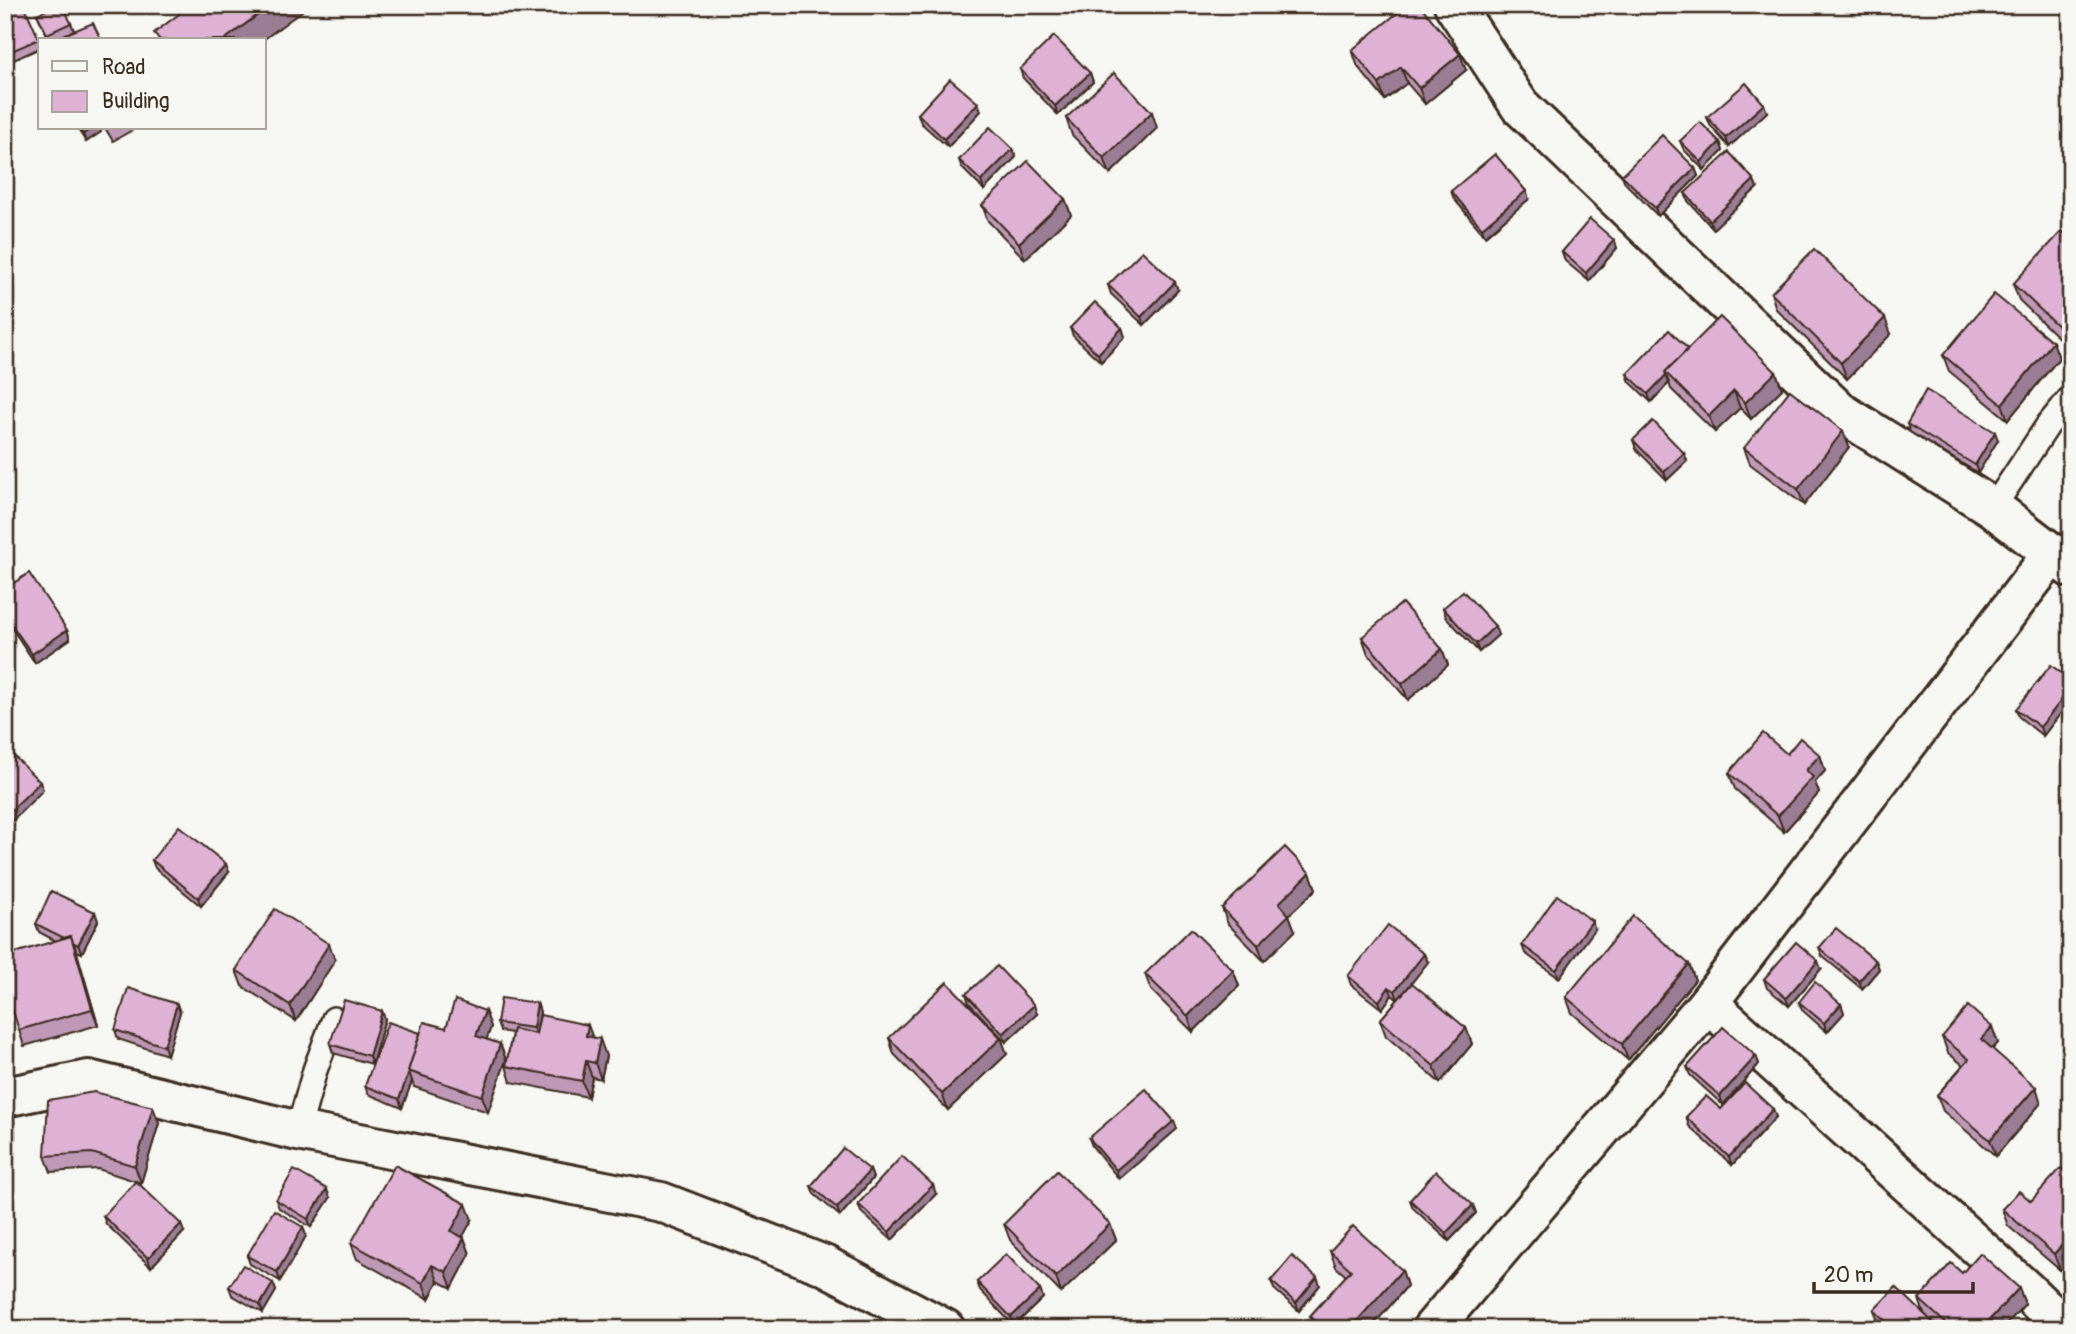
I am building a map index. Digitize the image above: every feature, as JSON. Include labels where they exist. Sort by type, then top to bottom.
[{"type":"street","points":[[1432,1329],[1708,1003],[2062,560],[1993,509],[1829,402],[1520,106],[1454,5]]},
{"type":"street","points":[[1708,1003],[2066,1329]]},
{"type":"street","points":[[5,1097],[88,1080],[298,1131],[661,1202],[824,1265],[945,1329]]},
{"type":"lane","points":[[1993,509],[2048,425],[2071,397]]},
{"type":"lane","points":[[298,1131],[315,1070],[334,1019]]},
{"type":"building","points":[[5,5],[24,5],[39,38],[5,54]]},
{"type":"building","points":[[63,5],[71,23],[47,34],[37,14]]},
{"type":"building","points":[[191,5],[271,5],[227,38],[158,38],[154,33]]},
{"type":"building","points":[[1407,5],[1420,5],[1460,54],[1419,88],[1401,67],[1379,84],[1352,50]]},
{"type":"building","points":[[93,23],[100,38],[62,38],[61,36]]},
{"type":"building","points":[[1054,36],[1090,73],[1055,106],[1020,69]]},
{"type":"building","points":[[1114,73],[1152,112],[1104,158],[1066,118]]},
{"type":"building","points":[[950,79],[978,103],[944,139],[918,114]]},
{"type":"building","points":[[1746,83],[1764,104],[1726,138],[1707,117]]},
{"type":"building","points":[[1700,122],[1720,142],[1701,162],[1680,141]]},
{"type":"building","points":[[990,127],[1013,149],[981,181],[959,160]]},
{"type":"building","points":[[1662,135],[1695,168],[1655,208],[1622,175]]},
{"type":"building","points":[[1729,152],[1754,180],[1710,221],[1685,193]]},
{"type":"building","points":[[1495,154],[1526,191],[1482,228],[1451,191]]},
{"type":"building","points":[[1028,161],[1065,199],[1019,243],[982,205]]},
{"type":"building","points":[[1590,219],[1614,240],[1586,273],[1562,252]]},
{"type":"building","points":[[2062,231],[2071,239],[2071,319],[2061,329],[2013,284]]},
{"type":"building","points":[[1814,249],[1885,318],[1841,363],[1771,293]]},
{"type":"building","points":[[1142,251],[1175,282],[1141,317],[1108,285]]},
{"type":"building","points":[[1994,294],[2053,342],[2002,404],[1943,355]]},
{"type":"building","points":[[1095,302],[1122,328],[1098,354],[1070,328]]},
{"type":"building","points":[[1720,317],[1776,372],[1745,403],[1734,391],[1709,416],[1665,372]]},
{"type":"building","points":[[1669,330],[1688,349],[1648,394],[1627,374]]},
{"type":"building","points":[[1790,390],[1843,431],[1798,489],[1744,448]]},
{"type":"building","points":[[1926,390],[1995,432],[1975,465],[1907,424]]},
{"type":"building","points":[[1653,421],[1684,453],[1664,472],[1633,440]]},
{"type":"building","points":[[29,573],[67,630],[32,654],[5,615],[5,589]]},
{"type":"building","points":[[1463,591],[1495,626],[1476,644],[1443,608]]},
{"type":"building","points":[[1402,603],[1442,649],[1402,684],[1362,637]]},
{"type":"building","points":[[2051,665],[2071,681],[2071,688],[2040,727],[2016,709]]},
{"type":"building","points":[[1763,733],[1787,754],[1800,738],[1820,755],[1806,770],[1813,777],[1778,816],[1729,773]]},
{"type":"building","points":[[8,750],[40,782],[5,816],[5,753]]},
{"type":"building","points":[[179,826],[226,864],[198,898],[152,860]]},
{"type":"building","points":[[1285,847],[1310,873],[1279,903],[1289,915],[1258,945],[1222,908]]},
{"type":"building","points":[[51,891],[95,912],[78,945],[73,942],[71,936],[64,938],[36,924]]},
{"type":"building","points":[[1557,895],[1592,921],[1556,970],[1522,945]]},
{"type":"building","points":[[275,909],[329,944],[290,1005],[236,970]]},
{"type":"building","points":[[1633,916],[1689,964],[1622,1044],[1566,997]]},
{"type":"building","points":[[1388,925],[1424,954],[1395,991],[1389,987],[1379,1001],[1348,976]]},
{"type":"building","points":[[1836,928],[1876,961],[1859,981],[1819,948]]},
{"type":"building","points":[[1191,929],[1233,970],[1188,1016],[1145,974]]},
{"type":"building","points":[[71,936],[92,1009],[19,1030],[5,986],[5,956]]},
{"type":"building","points":[[1796,942],[1818,961],[1786,998],[1764,979]]},
{"type":"building","points":[[997,966],[1034,1005],[1003,1034],[966,994]]},
{"type":"building","points":[[947,982],[1001,1038],[942,1094],[889,1038]]},
{"type":"building","points":[[1815,982],[1841,1004],[1824,1023],[1799,1002]]},
{"type":"building","points":[[1412,983],[1466,1028],[1434,1066],[1380,1020]]},
{"type":"building","points":[[128,988],[177,1004],[164,1046],[115,1030]]},
{"type":"building","points":[[501,998],[537,1003],[533,1028],[497,1023]]},
{"type":"building","points":[[344,1000],[382,1011],[369,1056],[330,1044]]},
{"type":"building","points":[[455,1000],[485,1011],[476,1036],[500,1044],[482,1096],[408,1071],[424,1022],[446,1028]]},
{"type":"building","points":[[1968,1006],[1992,1027],[1981,1039],[2036,1087],[1990,1140],[1937,1095],[1969,1059],[1942,1037]]},
{"type":"building","points":[[540,1015],[588,1025],[586,1036],[600,1039],[595,1063],[586,1061],[582,1081],[506,1066],[513,1029],[536,1034]]},
{"type":"building","points":[[388,1022],[420,1033],[399,1099],[365,1086]]},
{"type":"building","points":[[1723,1027],[1756,1056],[1720,1096],[1687,1067]]},
{"type":"building","points":[[1745,1083],[1773,1109],[1729,1157],[1686,1117],[1706,1096],[1721,1109]]},
{"type":"building","points":[[1146,1089],[1174,1121],[1116,1170],[1089,1138]]},
{"type":"building","points":[[94,1092],[153,1107],[135,1166],[92,1153],[45,1156],[48,1100]]},
{"type":"building","points":[[5,1111],[11,1111],[12,1133],[5,1133]]},
{"type":"building","points":[[843,1148],[870,1170],[837,1208],[811,1186]]},
{"type":"building","points":[[902,1156],[933,1185],[889,1232],[858,1204]]},
{"type":"building","points":[[395,1165],[466,1204],[451,1231],[464,1238],[446,1272],[432,1265],[423,1283],[351,1243]]},
{"type":"building","points":[[2061,1168],[2071,1176],[2071,1235],[2054,1254],[2002,1209],[2019,1191],[2031,1201]]},
{"type":"building","points":[[294,1170],[327,1189],[308,1219],[276,1200]]},
{"type":"building","points":[[1057,1171],[1110,1224],[1056,1277],[1004,1224]]},
{"type":"building","points":[[1436,1171],[1473,1205],[1446,1233],[1410,1200]]},
{"type":"building","points":[[136,1181],[181,1224],[148,1258],[103,1216]]},
{"type":"building","points":[[274,1210],[303,1227],[277,1272],[247,1256]]},
{"type":"building","points":[[1353,1226],[1402,1270],[1350,1329],[1325,1329],[1310,1316],[1351,1270],[1330,1251]]},
{"type":"building","points":[[1980,1253],[2019,1288],[1981,1329],[1952,1329],[1919,1299],[1951,1263],[1962,1273]]},
{"type":"building","points":[[1006,1254],[1040,1290],[1011,1317],[977,1282]]},
{"type":"building","points":[[1292,1256],[1317,1277],[1296,1303],[1271,1281]]},
{"type":"building","points":[[243,1265],[273,1283],[260,1305],[229,1287]]},
{"type":"building","points":[[1896,1287],[1940,1329],[1894,1329],[1874,1310]]},
{"type":"building","points":[[724,1321],[739,1329],[720,1329]]}]
